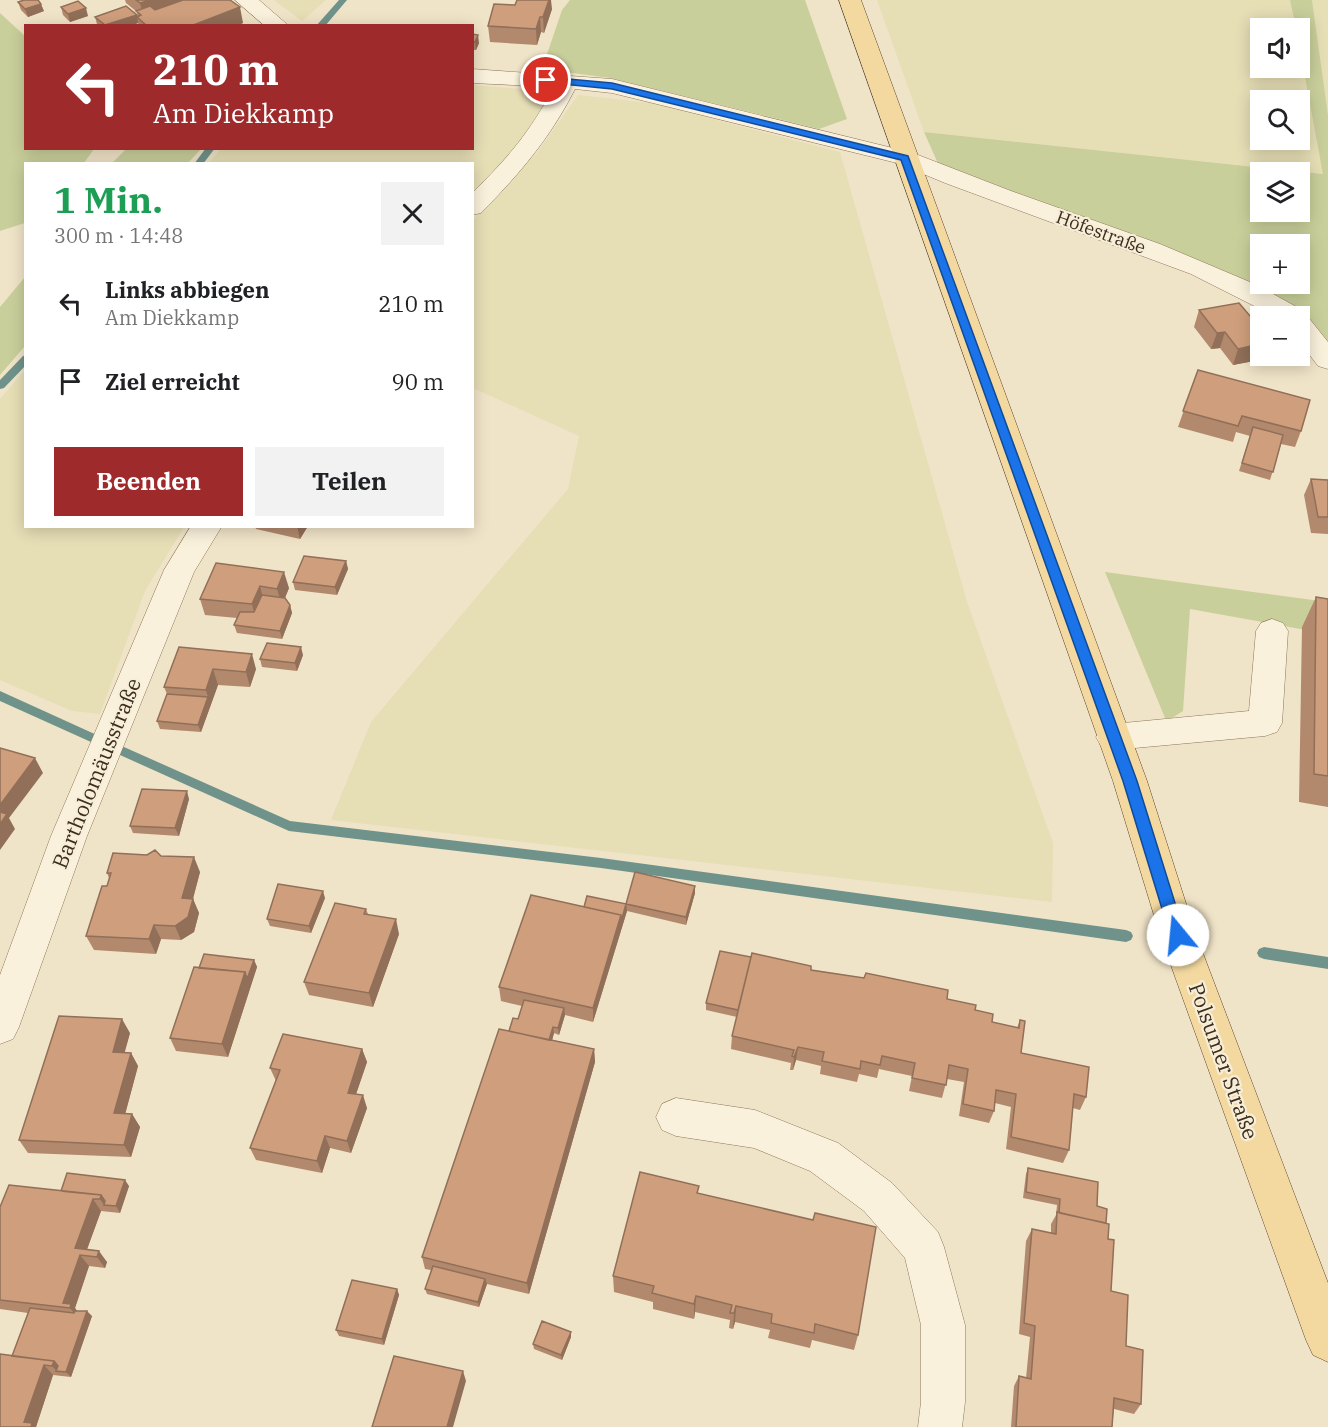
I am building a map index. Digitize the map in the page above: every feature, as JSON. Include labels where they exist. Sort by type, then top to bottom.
[{"type":"main road","name":"Polsumer Straße","points":[[850,0],[1130,781],[1178,935],[1328,1340]]},
{"type":"street","points":[[246,0],[276,24]]},
{"type":"street","name":"Höfestraße","points":[[474,76],[612,86],[905,158],[948,177],[1206,270],[1276,306]]},
{"type":"street","points":[[474,206],[516,163],[546,124],[568,82]]},
{"type":"street","points":[[1310,337],[1328,360]]},
{"type":"street","name":"Bartholomäusstraße","points":[[0,1027],[69,836],[179,570],[206,528]]},
{"type":"street","points":[[1113,737],[1265,723],[1272,631]]},
{"type":"street","points":[[676,1116],[755,1129],[824,1157],[878,1197],[923,1247],[943,1324],[943,1402],[940,1427]]},
{"type":"shaded area","points":[[274,0],[326,0],[302,21]]},
{"type":"shaded area","points":[[877,0],[1290,0],[1294,18],[1250,18],[1250,78],[1305,78],[1308,90],[1250,90],[1250,150],[1310,150],[1310,102],[1324,174],[1310,173],[1310,162],[1250,162],[1250,166],[924,132]]},
{"type":"shaded area","points":[[1312,0],[1328,0],[1328,115]]},
{"type":"shaded area","points":[[474,85],[534,90],[549,97],[511,155],[474,195],[474,162],[210,162],[220,150],[474,150]]},
{"type":"shaded area","points":[[578,95],[651,103],[840,152],[968,605],[1053,843],[1052,902],[331,820],[371,722],[568,489],[579,436],[474,388],[474,219],[536,154]]},
{"type":"shaded area","points":[[24,371],[24,528],[183,528],[145,591],[100,714],[72,711],[0,680],[0,399]]},
{"type":"green space","points":[[570,0],[805,0],[847,119],[819,129],[610,78],[542,69],[562,10]]},
{"type":"green space","points":[[1290,0],[1312,0],[1328,115],[1328,348],[1310,328],[1310,306],[1277,306],[940,168],[924,132],[1250,166],[1250,222],[1310,222],[1310,173],[1323,174],[1310,104],[1310,90],[1307,90],[1305,78],[1310,78],[1310,18],[1294,18]]},
{"type":"green space","points":[[0,13],[24,35],[24,150],[93,150],[85,162],[24,162],[24,223],[0,231]]},
{"type":"green space","points":[[125,150],[200,150],[189,162],[113,162]]},
{"type":"green space","points":[[24,278],[24,347],[0,375],[0,307]]},
{"type":"green space","points":[[1105,572],[1328,602],[1328,634],[1190,609],[1183,711],[1172,718],[1165,718]]},
{"type":"building","points":[[38,0],[41,4],[25,9],[18,2]]},
{"type":"building","points":[[183,0],[230,0],[240,7],[196,24],[145,24],[137,17],[141,15],[136,11],[150,6],[155,10]]},
{"type":"building","points":[[517,0],[549,0],[536,29],[488,26],[494,4],[515,5]]},
{"type":"building","points":[[78,1],[86,8],[68,14],[61,7]]},
{"type":"building","points":[[126,6],[137,15],[108,24],[104,24],[95,17]]},
{"type":"building","points":[[1239,303],[1250,316],[1250,346],[1238,349],[1225,332],[1217,333],[1199,310]]},
{"type":"building","points":[[1198,370],[1310,400],[1301,431],[1242,416],[1238,426],[1183,411]]},
{"type":"building","points":[[1253,427],[1283,435],[1273,472],[1242,463]]},
{"type":"building","points":[[1311,479],[1328,480],[1328,517],[1318,517]]},
{"type":"building","points":[[304,556],[346,561],[335,587],[293,582]]},
{"type":"building","points":[[216,563],[284,572],[277,589],[260,586],[252,604],[200,599]]},
{"type":"building","points":[[262,595],[285,598],[290,605],[280,631],[234,625],[240,612],[254,612]]},
{"type":"building","points":[[1316,597],[1328,599],[1328,776],[1314,774]]},
{"type":"building","points":[[267,643],[301,647],[295,663],[260,659]]},
{"type":"building","points":[[179,647],[252,654],[246,672],[213,669],[206,690],[164,687]]},
{"type":"building","points":[[167,694],[208,697],[198,725],[157,721]]},
{"type":"building","points":[[0,748],[35,758],[0,805]]},
{"type":"building","points":[[142,789],[187,791],[175,828],[130,826]]},
{"type":"building","points":[[0,812],[7,814],[0,824]]},
{"type":"building","points":[[155,850],[161,856],[194,857],[182,898],[193,899],[188,917],[175,926],[154,925],[149,939],[86,936],[102,886],[107,886],[111,873],[107,873],[113,853],[147,855]]},
{"type":"building","points":[[635,872],[695,886],[686,917],[626,904]]},
{"type":"building","points":[[278,884],[323,891],[309,926],[267,919]]},
{"type":"building","points":[[531,895],[621,915],[593,1008],[499,987]]},
{"type":"building","points":[[587,896],[626,904],[621,922],[621,915],[584,907]]},
{"type":"building","points":[[335,903],[366,909],[364,914],[396,919],[369,993],[304,982]]},
{"type":"building","points":[[720,951],[751,957],[738,1010],[706,1003]]},
{"type":"building","points":[[752,953],[811,966],[811,970],[864,978],[866,973],[948,990],[947,999],[976,1005],[975,1010],[993,1014],[992,1022],[1019,1028],[1020,1020],[1025,1021],[1021,1053],[1089,1067],[1086,1097],[1074,1094],[1069,1150],[1011,1137],[1016,1094],[996,1090],[994,1111],[963,1104],[968,1069],[949,1065],[946,1085],[912,1078],[915,1063],[882,1056],[880,1065],[861,1061],[860,1069],[822,1061],[824,1052],[798,1047],[794,1057],[792,1056],[794,1050],[732,1036]]},
{"type":"building","points":[[204,954],[254,960],[247,979],[245,972],[199,968]]},
{"type":"building","points":[[194,967],[245,972],[222,1044],[170,1038]]},
{"type":"building","points":[[524,1000],[564,1008],[558,1028],[553,1027],[549,1040],[509,1031],[513,1018],[518,1019]]},
{"type":"building","points":[[59,1016],[122,1019],[113,1052],[131,1053],[114,1113],[132,1114],[124,1145],[19,1140]]},
{"type":"building","points":[[499,1029],[594,1049],[527,1283],[422,1257]]},
{"type":"building","points":[[283,1034],[362,1049],[348,1093],[363,1095],[347,1141],[325,1136],[317,1161],[250,1148],[280,1070],[270,1068]]},
{"type":"building","points":[[1028,1168],[1098,1182],[1097,1206],[1107,1209],[1106,1223],[1059,1213],[1060,1199],[1026,1192]]},
{"type":"building","points":[[640,1172],[699,1186],[697,1193],[813,1220],[815,1213],[876,1227],[858,1335],[815,1324],[814,1333],[771,1323],[772,1314],[736,1306],[734,1313],[730,1313],[732,1305],[696,1296],[694,1304],[652,1293],[654,1286],[613,1276]]},
{"type":"building","points":[[67,1173],[125,1180],[116,1206],[104,1205],[105,1201],[101,1195],[61,1191]]},
{"type":"building","points":[[9,1185],[101,1195],[100,1199],[93,1199],[75,1248],[99,1251],[97,1257],[80,1255],[63,1303],[71,1304],[70,1308],[0,1300],[0,1207]]},
{"type":"building","points":[[1057,1212],[1109,1224],[1108,1239],[1114,1240],[1111,1291],[1128,1295],[1126,1346],[1143,1350],[1141,1404],[1114,1398],[1112,1427],[1016,1427],[1019,1376],[1031,1379],[1035,1326],[1024,1323],[1032,1229],[1056,1234]]},
{"type":"building","points":[[433,1266],[485,1279],[478,1302],[425,1289]]},
{"type":"building","points":[[352,1280],[397,1289],[382,1339],[336,1330]]},
{"type":"building","points":[[30,1308],[74,1313],[75,1311],[87,1311],[66,1372],[56,1371],[58,1366],[54,1361],[12,1356]]},
{"type":"building","points":[[542,1321],[571,1332],[561,1355],[533,1344]]},
{"type":"building","points":[[0,1354],[54,1361],[52,1366],[44,1365],[24,1422],[32,1423],[31,1427],[0,1427]]},
{"type":"building","points":[[394,1356],[463,1371],[447,1427],[372,1427]]},
{"type":"waterway","points":[[322,24],[343,0]]},
{"type":"waterway","points":[[200,162],[209,150]]},
{"type":"waterway","points":[[0,386],[24,360]]},
{"type":"waterway","points":[[0,696],[95,739]]},
{"type":"waterway","points":[[124,752],[289,826],[601,863],[1126,936]]},
{"type":"waterway","points":[[1264,953],[1328,963]]},
{"type":"route","points":[[546,80],[612,86],[905,158],[1130,781],[1178,935]]}]
